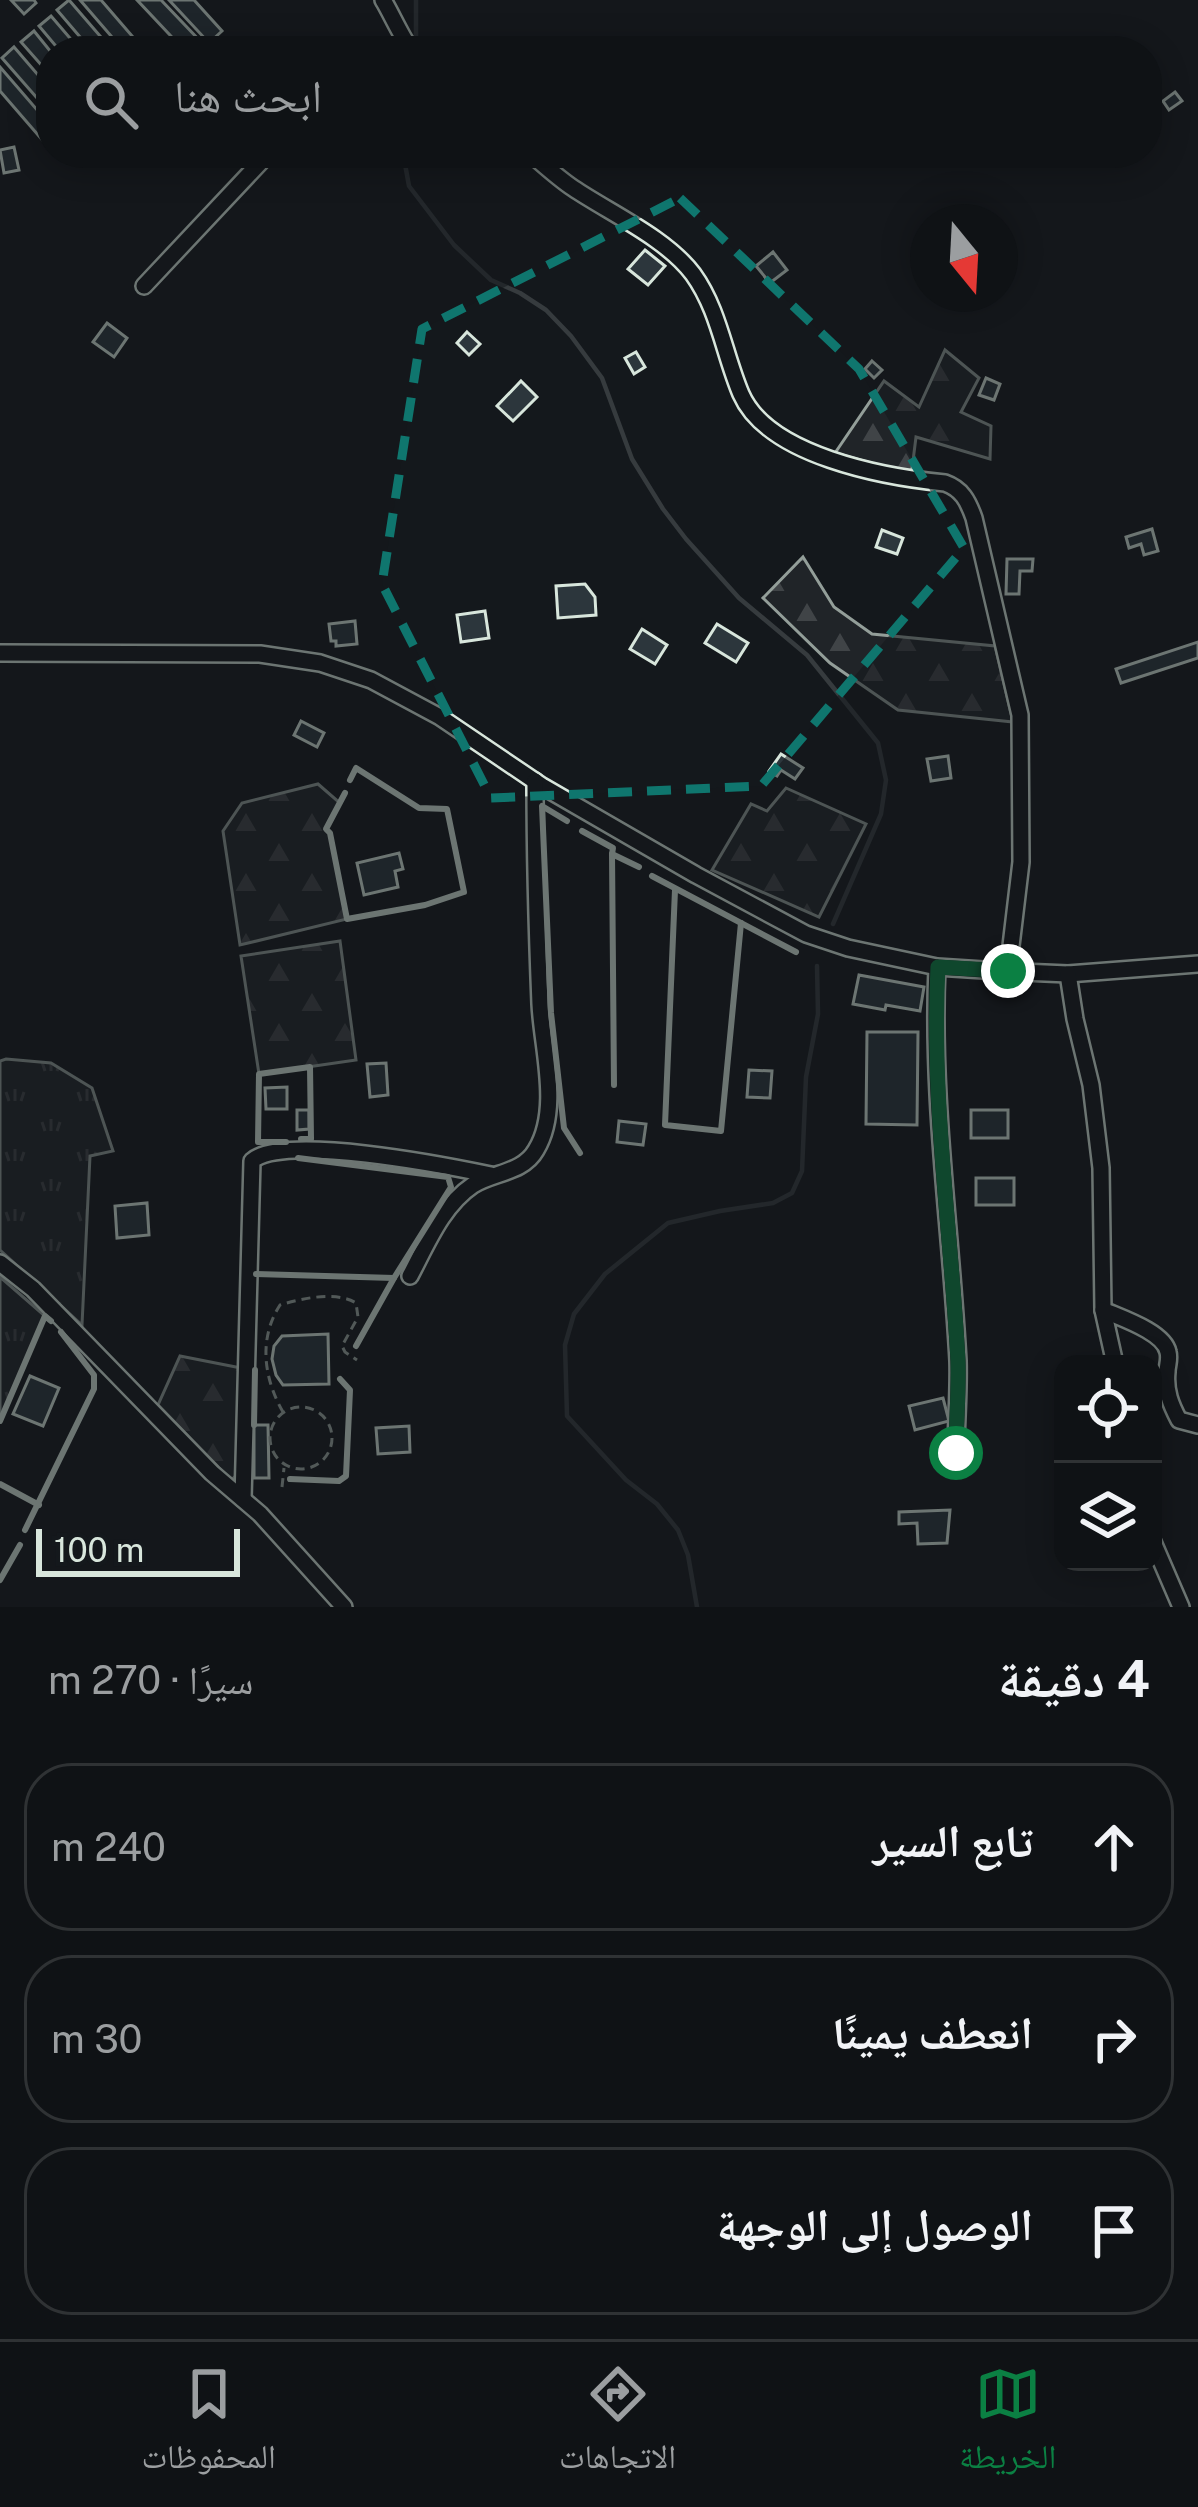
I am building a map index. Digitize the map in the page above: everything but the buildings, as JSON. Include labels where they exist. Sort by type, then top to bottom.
[{"type":"street","points":[[383,0],[402,36]]},
{"type":"street","points":[[144,286],[255,168]]},
{"type":"street","points":[[548,168],[678,257],[712,305],[742,397],[770,431],[794,445],[875,473],[945,484],[964,496],[974,518],[1020,715],[1021,862],[1008,971]]},
{"type":"street","points":[[0,653],[260,654],[320,663],[370,680],[440,717],[535,781],[696,875],[806,934],[848,948],[938,967],[1068,974],[1198,964]]},
{"type":"street","points":[[410,1276],[440,1220],[469,1188],[491,1175],[520,1167],[534,1156],[543,1136],[548,1100],[540,1008],[535,781]]},
{"type":"street","points":[[938,967],[935,1018],[940,1125],[958,1366],[956,1453]]},
{"type":"street","points":[[1068,974],[1091,1085],[1101,1168],[1103,1310],[1112,1355]]},
{"type":"street","points":[[243,1499],[252,1161],[256,1155],[332,1151],[432,1162],[491,1175]]},
{"type":"street","points":[[0,1263],[33,1289],[344,1607]]},
{"type":"street","points":[[1103,1310],[1162,1340],[1168,1350],[1171,1405],[1179,1420],[1198,1425]]},
{"type":"street","points":[[1162,1563],[1181,1607]]},
{"type":"path","points":[[283,1412],[272,1394],[266,1361],[267,1336],[280,1305],[347,1297],[356,1303],[358,1317],[342,1346],[357,1360]]},
{"type":"path","points":[[314,1410],[329,1424],[332,1445],[320,1463],[301,1470],[284,1466],[275,1456],[271,1428],[283,1412],[314,1410]]},
{"type":"path","points":[[282,1487],[284,1466]]},
{"type":"highlighted area","points":[[680,198],[859,369],[964,548],[761,786],[491,798],[382,584],[422,329]]},
{"type":"green space","points":[[945,350],[979,378],[961,412],[991,426],[990,459],[916,437],[912,469],[907,473],[835,453],[884,381],[919,407]]},
{"type":"green space","points":[[803,557],[834,607],[872,634],[995,646],[1013,722],[898,710],[830,663],[763,598]]},
{"type":"green space","points":[[318,784],[340,803],[326,829],[347,919],[240,945],[223,831],[242,803]]},
{"type":"green space","points":[[786,788],[866,824],[819,917],[712,870],[751,804],[767,811]]},
{"type":"green space","points":[[340,941],[356,1060],[259,1074],[241,956]]},
{"type":"green space","points":[[0,1061],[51,1063],[92,1088],[113,1151],[90,1156],[82,1325],[0,1250]]},
{"type":"green space","points":[[0,1277],[45,1316],[0,1421]]},
{"type":"green space","points":[[180,1356],[241,1368],[236,1476],[231,1480],[158,1405]]},
{"type":"waterway","points":[[416,0],[416,36]]},
{"type":"waterway","points":[[406,168],[409,186],[454,245],[491,280],[546,310],[571,336],[602,378],[632,459],[663,509],[739,598],[807,655],[878,743],[886,780],[881,814],[833,924]]},
{"type":"waterway","points":[[697,1607],[688,1555],[678,1530],[567,1416],[565,1345],[574,1314],[605,1274],[668,1223],[773,1203],[792,1193],[802,1171],[806,1077],[818,1014],[817,966]]},
{"type":"wall","points":[[345,793],[326,829],[347,919],[425,905],[464,892],[447,809],[419,808],[356,768],[350,780]]},
{"type":"wall","points":[[567,821],[542,806],[551,1013],[564,1128],[580,1153]]},
{"type":"wall","points":[[582,831],[639,867]]},
{"type":"wall","points":[[612,854],[614,1085]]},
{"type":"wall","points":[[652,876],[796,952]]},
{"type":"wall","points":[[675,890],[665,1125],[721,1131],[741,923]]},
{"type":"wall","points":[[286,1142],[258,1142],[259,1074],[310,1067],[311,1139],[301,1139]]},
{"type":"wall","points":[[256,1274],[394,1278],[451,1187],[448,1177],[298,1158]]},
{"type":"wall","points":[[356,1346],[394,1278]]},
{"type":"wall","points":[[0,1421],[45,1316],[51,1321]]},
{"type":"wall","points":[[25,1530],[94,1389],[94,1375],[61,1332]]},
{"type":"wall","points":[[254,1425],[255,1370]]},
{"type":"wall","points":[[290,1479],[339,1481],[346,1476],[350,1390],[340,1379]]},
{"type":"wall","points":[[0,1484],[39,1505]]},
{"type":"wall","points":[[0,1580],[20,1545]]},
{"type":"route","points":[[956,1453],[958,1366],[940,1125],[935,1018],[938,967],[1008,971]]}]
